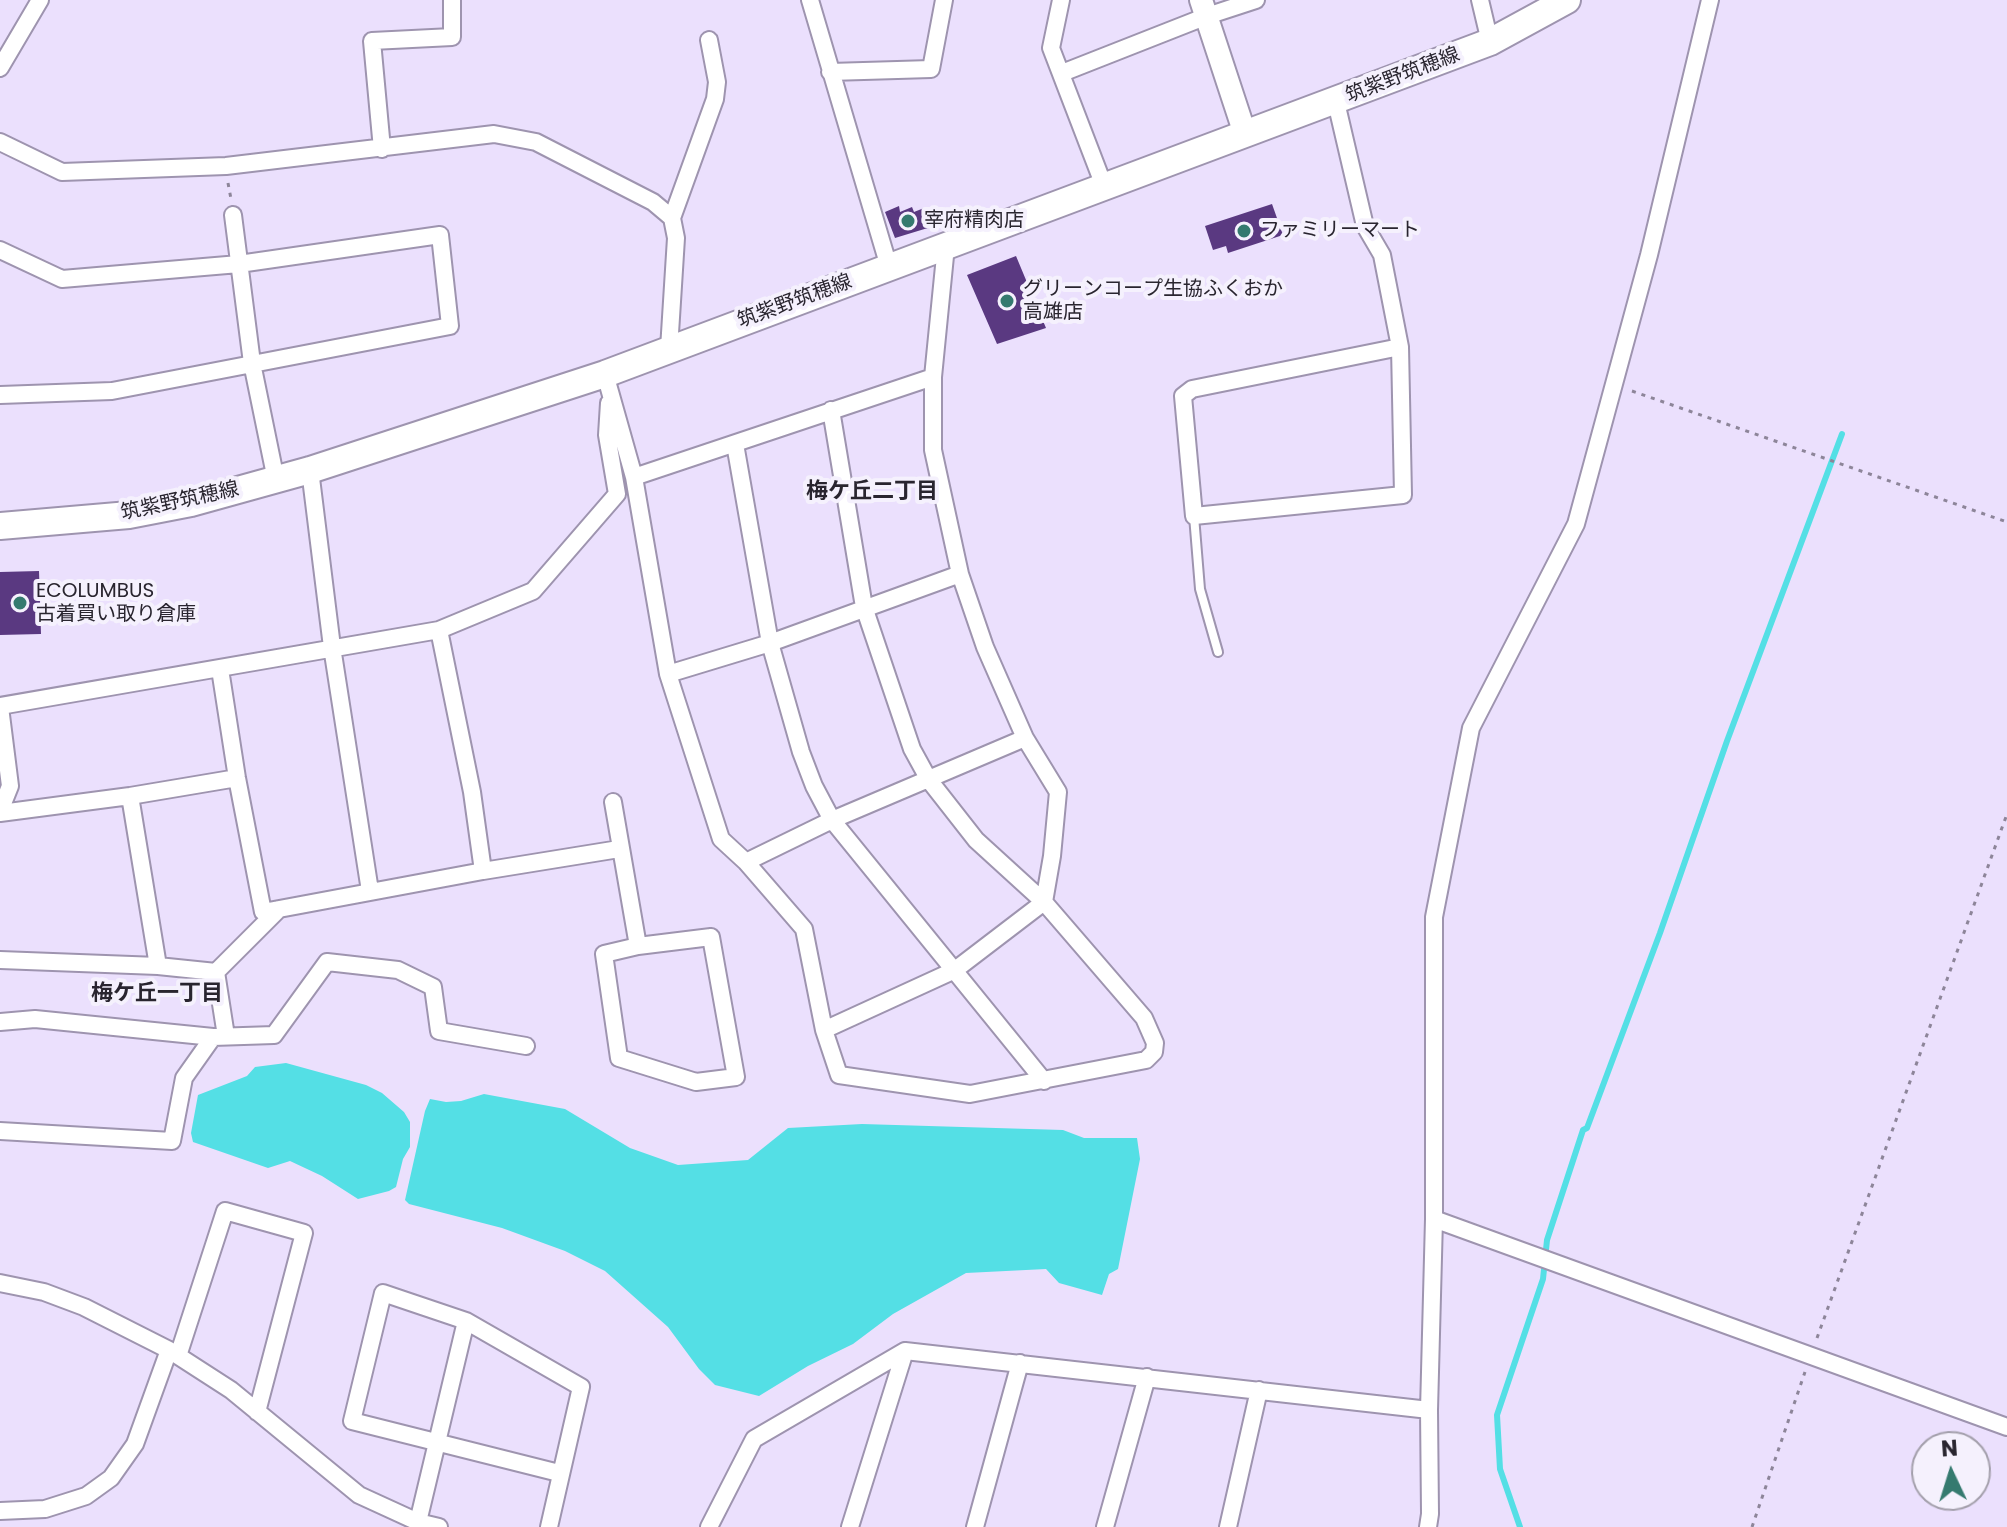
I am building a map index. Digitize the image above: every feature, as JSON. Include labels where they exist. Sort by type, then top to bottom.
[{"type":"main road","name":"筑紫野筑穂線","points":[[0,526],[129,515],[191,503],[608,382],[669,349],[1490,42],[1567,0]]},
{"type":"street","points":[[0,68],[40,0]]},
{"type":"street","points":[[382,149],[372,41],[452,37],[452,0]]},
{"type":"street","points":[[810,0],[889,267]]},
{"type":"street","points":[[830,72],[931,69],[944,0]]},
{"type":"street","points":[[1061,0],[1051,48],[1104,186]]},
{"type":"street","points":[[1062,73],[1204,8],[1256,0]]},
{"type":"street","points":[[1480,0],[1490,42]]},
{"type":"street","points":[[1428,1527],[1434,1219],[1434,917],[1471,728],[1576,524],[1649,255],[1710,0]]},
{"type":"street","points":[[1204,8],[1245,134]]},
{"type":"street","points":[[669,349],[676,238],[672,218],[715,99],[717,82],[709,40]]},
{"type":"street","points":[[1336,102],[1365,226],[1382,255],[1400,347],[1403,495],[1194,516],[1183,396],[1192,389],[1400,347]]},
{"type":"street","points":[[0,142],[62,172],[226,166],[494,134],[536,142],[653,202],[672,218]]},
{"type":"street","points":[[233,215],[252,363],[276,480]]},
{"type":"street","points":[[0,250],[62,279],[239,264],[440,235],[450,326],[112,391],[0,395]]},
{"type":"street","points":[[824,1030],[955,970],[1044,902],[1058,792],[1025,738],[985,647],[960,574],[933,450],[933,377],[946,246]]},
{"type":"street","points":[[634,477],[933,377]]},
{"type":"street","points":[[608,382],[634,477],[668,674],[721,839],[746,862],[804,929],[824,1030],[839,1075],[970,1094],[1146,1060],[1154,1052],[1155,1043],[1144,1018],[1044,902],[976,840],[929,780],[912,749],[864,607],[831,410]]},
{"type":"street","points":[[237,778],[130,796],[0,812],[10,786],[0,707],[439,630],[533,591],[617,494],[607,435],[608,382]]},
{"type":"street","points":[[735,444],[770,643],[801,752],[814,786],[832,820],[1044,1081]]},
{"type":"street","points":[[310,470],[332,647],[370,891]]},
{"type":"street","points":[[668,674],[770,643],[960,574]]},
{"type":"street","points":[[439,630],[472,792],[483,871]]},
{"type":"street","points":[[220,669],[263,912],[619,849]]},
{"type":"street","points":[[746,862],[832,820],[1025,738]]},
{"type":"street","points":[[130,796],[158,966]]},
{"type":"street","points":[[613,802],[638,946]]},
{"type":"street","points":[[0,1131],[172,1141],[184,1078],[220,1037],[216,972],[279,909]]},
{"type":"street","points":[[711,937],[736,1077],[696,1082],[619,1058],[604,954],[638,946],[711,937]]},
{"type":"street","points":[[0,960],[158,966],[216,972]]},
{"type":"street","points":[[0,1022],[35,1019],[220,1037],[274,1035],[327,962],[398,970],[433,987],[439,1031],[526,1046]]},
{"type":"street","points":[[0,1511],[45,1509],[86,1496],[111,1478],[135,1444],[173,1353],[225,1211],[304,1233],[257,1412]]},
{"type":"street","points":[[1434,1219],[2007,1427]]},
{"type":"street","points":[[0,1283],[44,1292],[84,1307],[173,1353],[231,1390],[359,1495],[418,1522],[439,1527]]},
{"type":"street","points":[[549,1527],[581,1387],[466,1321],[383,1293],[352,1421],[559,1473]]},
{"type":"street","points":[[418,1522],[466,1321]]},
{"type":"street","points":[[709,1527],[754,1439],[905,1351],[1429,1410]]},
{"type":"street","points":[[850,1527],[905,1351]]},
{"type":"street","points":[[975,1527],[1020,1363]]},
{"type":"street","points":[[1105,1527],[1147,1377]]},
{"type":"street","points":[[1228,1527],[1259,1390]]},
{"type":"lane","points":[[1194,516],[1200,589],[1218,652]]},
{"type":"path","points":[[226,166],[233,215]]},
{"type":"path","points":[[1613,384],[2007,522]]},
{"type":"path","points":[[1752,1527],[1811,1354],[2007,814]]},
{"type":"shaded area","points":[[286,1063],[366,1085],[382,1093],[404,1112],[410,1122],[410,1147],[403,1159],[396,1187],[358,1199],[322,1176],[290,1161],[268,1168],[193,1142],[191,1133],[198,1095],[247,1076],[255,1067]]},
{"type":"shaded area","points":[[484,1094],[565,1109],[630,1148],[678,1165],[748,1160],[788,1128],[862,1124],[1063,1130],[1084,1138],[1137,1138],[1140,1159],[1118,1269],[1109,1274],[1102,1295],[1059,1283],[1046,1269],[966,1273],[893,1314],[853,1344],[808,1366],[759,1396],[715,1385],[668,1327],[605,1271],[565,1251],[502,1228],[409,1204],[405,1200],[430,1099],[461,1101]]},
{"type":"building","name":"ファミリーマート","points":[[1272,204],[1283,235],[1228,253],[1226,246],[1213,250],[1205,226]]},
{"type":"building","name":"宰府精肉店","points":[[899,206],[900,212],[912,207],[914,212],[924,208],[931,227],[895,238],[885,212]]},
{"type":"building","name":"グリーンコープ生協ふくおか 高雄店","points":[[1016,256],[1046,328],[997,344],[967,275]]},
{"type":"building","name":"ECOLUMBUS 古着買い取り倉庫","points":[[39,571],[41,634],[0,635],[0,572]]},
{"type":"waterway","points":[[1520,1527],[1500,1469],[1497,1415],[1543,1279],[1547,1240],[1583,1130],[1587,1128],[1660,933],[1727,741],[1842,434]]},
{"type":"place","name":"宰府精肉店","points":[[908,221]]},
{"type":"place","name":"ファミリーマート","points":[[1244,231]]},
{"type":"place","name":"グリーンコープ生協ふくおか 高雄店","points":[[1007,301]]},
{"type":"place","name":"ECOLUMBUS 古着買い取り倉庫","points":[[20,603]]},
{"type":"district","name":"梅ケ丘二丁目","points":[[872,492]]},
{"type":"district","name":"梅ケ丘一丁目","points":[[157,994]]}]
